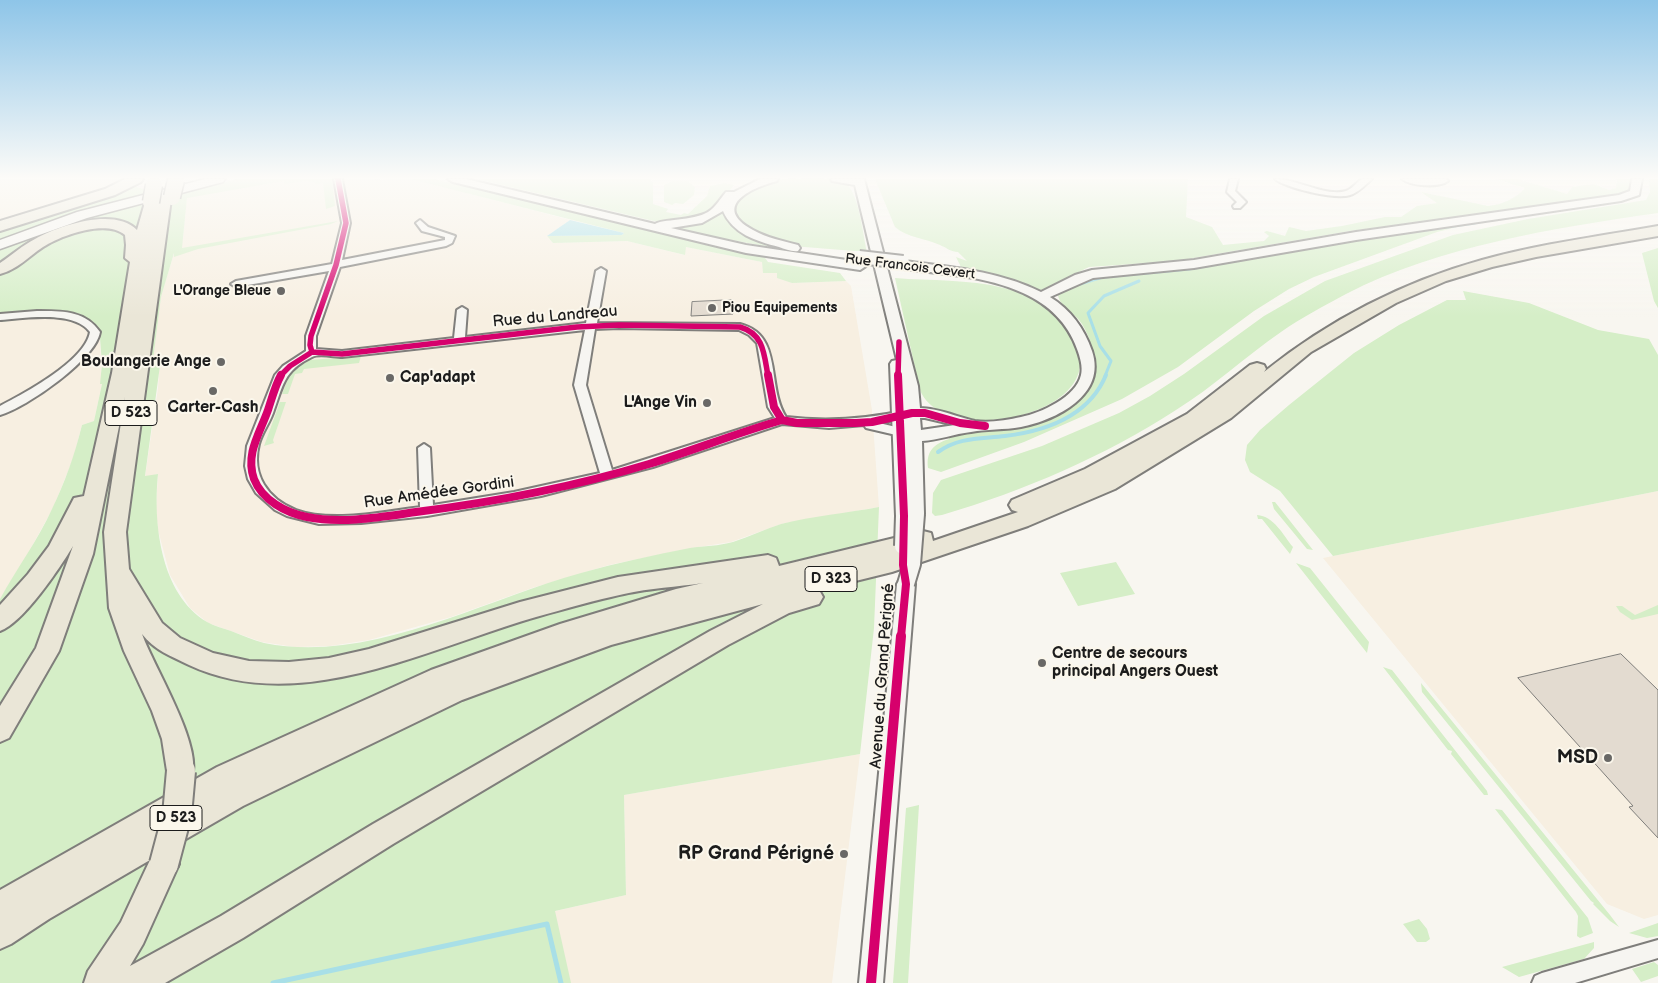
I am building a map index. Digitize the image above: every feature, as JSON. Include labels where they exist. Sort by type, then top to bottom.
[{"type":"highway","points":[[0,269],[19,259],[40,242],[52,236],[75,228],[102,225]]},
{"type":"highway","points":[[114,225],[126,227],[131,231],[135,244],[133,261],[136,273]]},
{"type":"highway","name":"D 523","points":[[0,730],[47,651],[82,554],[122,364],[136,273],[154,225]]},
{"type":"highway","name":"D 523","points":[[100,983],[132,932],[164,864],[177,815],[181,771],[175,739],[165,711],[136,651],[121,608],[115,532],[160,225]]},
{"type":"highway","name":"D 323","points":[[0,908],[34,886],[227,776],[440,678],[560,634],[676,598],[882,559],[943,533],[1015,507],[1092,474],[1194,418],[1293,341],[1374,294],[1472,257],[1522,245],[1652,225]]},
{"type":"highway","name":"D 323","points":[[0,934],[38,908],[233,797],[453,692],[608,636],[762,595],[1020,520],[1108,484],[1224,414],[1305,348],[1390,299],[1440,278],[1488,263],[1546,250],[1658,231]]},
{"type":"highway","points":[[0,621],[37,581],[61,549],[83,500],[97,483]]},
{"type":"highway","points":[[117,569],[129,586],[138,609],[168,644],[195,658],[223,667],[263,673],[300,673],[347,666],[522,611],[622,585],[820,557],[855,549],[882,559],[867,579],[781,606],[719,638],[383,834],[232,926],[139,980],[126,983]]},
{"type":"main road","points":[[0,238],[33,225]]},
{"type":"main road","points":[[0,244],[54,225]]},
{"type":"street","points":[[312,352],[310,345],[311,336],[336,265],[346,225]]},
{"type":"street","points":[[236,284],[443,244],[449,241],[450,236],[425,229],[422,225]]},
{"type":"street","name":"Rue Francois Cevert","points":[[640,225],[746,249],[904,266],[1025,290]]},
{"type":"street","points":[[738,225],[752,235],[780,244],[859,261]]},
{"type":"street","name":"Avenue du Grand Périgné","points":[[871,225],[899,342],[897,363],[908,434],[910,515],[903,565],[905,590],[871,983]]},
{"type":"street","points":[[1041,297],[1079,278],[1098,273],[1201,263],[1356,236],[1434,225]]},
{"type":"street","name":"Rue Francois Cevert","points":[[904,266],[917,265],[994,279],[1041,297],[1062,310],[1074,324],[1080,335],[1088,360],[1088,377],[1076,395],[1054,411],[1026,421],[965,428],[923,436],[908,434]]},
{"type":"street","points":[[601,271],[580,385],[607,475]]},
{"type":"street","points":[[459,340],[462,310]]},
{"type":"street","points":[[0,317],[43,314],[68,316],[86,323],[94,330],[95,339],[88,349],[50,381],[32,394],[0,411]]},
{"type":"street","name":"Rue du Landreau","points":[[312,352],[342,354],[591,326],[740,327],[751,330],[762,343],[771,396],[774,407],[782,420]]},
{"type":"street","name":"Rue Amédée Gordini","points":[[312,352],[291,365],[281,375],[252,451],[251,469],[256,487],[270,502],[290,512],[317,519],[349,519],[427,511],[542,491],[649,464],[782,420]]},
{"type":"street","name":"Rue Francois Cevert","points":[[906,414],[925,413],[960,423],[985,426]]},
{"type":"street","points":[[782,420],[797,423],[855,423],[906,414]]},
{"type":"street","points":[[855,423],[908,434]]},
{"type":"street","name":"Rue Amédée Gordini","points":[[424,448],[427,511]]},
{"type":"street","points":[[1542,983],[1658,948]]},
{"type":"shaded area","points":[[184,225],[563,225],[547,236],[553,243],[627,241],[684,255],[686,247],[762,262],[763,270],[778,273],[792,283],[846,281],[851,286],[872,410],[879,507],[781,524],[731,542],[609,565],[532,588],[451,617],[369,640],[330,646],[295,647],[262,642],[208,623],[190,608],[170,575],[158,530],[156,509],[158,474],[145,477],[158,388],[160,358],[153,360],[161,297],[177,243],[183,239]]},
{"type":"shaded area","points":[[43,317],[66,320],[78,324],[100,338],[102,384],[94,421],[82,425],[73,459],[53,508],[0,599],[0,322]]},
{"type":"shaded area","points":[[1658,491],[1658,915],[1644,919],[1607,904],[1323,558]]},
{"type":"shaded area","points":[[860,754],[832,983],[239,983],[626,895],[624,795]]},
{"type":"green space","points":[[0,225],[184,225],[182,248],[316,225],[326,225],[198,249],[174,257],[174,253],[161,297],[153,360],[161,358],[145,476],[158,474],[157,513],[163,556],[179,594],[191,610],[207,622],[264,643],[304,647],[344,645],[424,626],[595,569],[690,548],[728,543],[793,521],[879,507],[874,628],[860,754],[624,795],[626,895],[555,911],[571,983],[0,983],[0,599],[52,509],[69,468],[82,425],[94,421],[102,384],[100,384],[102,364],[100,338],[78,324],[66,320],[43,317],[0,322]]},
{"type":"green space","points":[[592,225],[625,225],[717,247],[763,255],[768,262],[840,273],[846,281],[792,283],[777,278],[777,273],[763,273],[762,262],[686,247],[685,255],[627,241],[553,243],[547,236],[622,235],[624,233]]},
{"type":"green space","points":[[675,225],[745,225],[778,246],[775,248],[666,228]]},
{"type":"green space","points":[[742,225],[862,225],[867,252],[792,246],[773,241]]},
{"type":"green space","points":[[894,225],[1206,225],[1212,227],[1223,245],[1264,241],[1269,236],[1264,232],[1267,231],[1285,236],[1289,227],[1306,231],[1347,225],[1395,225],[1176,261],[1089,267],[1041,290],[962,269],[956,257],[967,261],[958,252],[911,236]]},
{"type":"green space","points":[[1451,225],[1466,225],[1437,232],[1314,277],[1289,289],[1254,311],[1178,367],[1122,399],[1024,442],[941,472],[928,468],[928,457],[932,449],[939,443],[949,439],[949,436],[1031,425],[1060,413],[1085,391],[1091,382],[1095,369],[1090,342],[1082,324],[1061,303],[1058,295],[1093,277]]},
{"type":"green space","points":[[1500,225],[1579,225],[1458,251],[1382,277],[1346,294],[1296,322],[1190,401],[1121,442],[1063,471],[1003,495],[942,515],[935,516],[932,513],[933,493],[941,480],[1042,446],[1119,413],[1184,374],[1264,316],[1325,281],[1453,235]]},
{"type":"green space","points":[[1658,248],[1658,308],[1654,301],[1642,253]]},
{"type":"green space","points":[[895,278],[990,285],[1035,299],[1062,319],[1073,337],[1080,358],[1080,366],[1072,385],[1055,401],[1032,412],[1005,419],[978,420],[953,416],[932,406],[920,390]]},
{"type":"green space","points":[[1463,291],[1529,303],[1598,330],[1649,339],[1658,355],[1658,491],[1333,556],[1280,491],[1250,472],[1245,460],[1247,445],[1260,430],[1289,405],[1354,353],[1399,325],[1447,300],[1466,300]]},
{"type":"green space","points":[[361,356],[359,363],[304,369],[302,373],[295,374],[288,394],[282,394],[291,371],[310,360]]},
{"type":"green space","points":[[280,402],[286,402],[273,440],[274,443],[264,446]]},
{"type":"green space","points":[[1272,502],[1275,502],[1313,550],[1307,549],[1274,509]]},
{"type":"green space","points":[[1257,515],[1263,516],[1278,527],[1293,547],[1290,554],[1262,519],[1258,519]]},
{"type":"green space","points":[[1116,562],[1135,594],[1078,606],[1060,573]]},
{"type":"green space","points":[[1296,563],[1310,568],[1369,642],[1367,653]]},
{"type":"green space","points":[[1658,605],[1658,614],[1632,620],[1620,612],[1616,606],[1622,606],[1635,615]]},
{"type":"green space","points":[[1383,667],[1392,670],[1487,791],[1488,795],[1484,795],[1451,754],[1452,751],[1448,750]]},
{"type":"green space","points":[[1421,683],[1619,927],[1593,904],[1422,692]]},
{"type":"green space","points":[[919,805],[908,983],[893,983],[906,808]]},
{"type":"green space","points":[[1495,809],[1502,810],[1588,918],[1593,933],[1580,938],[1577,936],[1578,916],[1576,912]]},
{"type":"green space","points":[[1419,919],[1427,929],[1430,939],[1426,942],[1417,942],[1403,924]]},
{"type":"green space","points":[[1658,923],[1658,936],[1647,938],[1629,933]]},
{"type":"green space","points":[[1594,942],[1594,948],[1584,959],[1519,977],[1502,967]]},
{"type":"green space","points":[[1654,962],[1658,965],[1658,976],[1641,982],[1632,969]]},
{"type":"water","points":[[563,225],[590,225],[624,233],[622,235],[547,236]]},
{"type":"building","name":"Piou Equipements","points":[[733,300],[733,314],[691,316],[692,302]]},
{"type":"building","name":"MSD","points":[[1621,654],[1658,690],[1658,838],[1629,807],[1633,806],[1518,678]]},
{"type":"waterway","points":[[1403,233],[1462,225]]},
{"type":"waterway","points":[[1080,284],[1103,277],[1189,269],[1285,252]]},
{"type":"waterway","points":[[1105,376],[1111,361],[1100,346],[1088,313],[1104,296],[1139,281]]},
{"type":"waterway","points":[[938,452],[962,441],[1020,434],[1064,419],[1089,401],[1106,375]]},
{"type":"waterway","points":[[273,983],[547,924],[561,983]]},
{"type":"cycle path","points":[[346,225],[336,265],[311,336],[310,345],[312,352],[342,354],[577,327],[619,325],[740,327],[753,332],[762,343],[774,407],[782,420],[797,423],[855,423],[872,422],[912,413],[925,413],[960,423],[985,426]]},
{"type":"cycle path","points":[[871,983],[906,584],[903,565],[904,516],[897,363],[899,342]]},
{"type":"cycle path","points":[[312,352],[287,368],[278,380],[267,413],[254,441],[251,466],[254,479],[260,490],[269,500],[279,507],[305,517],[319,519],[361,518],[487,502],[595,479],[649,464],[782,420]]},
{"type":"place","name":"L'Orange Bleue","points":[[281,291]]},
{"type":"place","name":"Piou Equipements","points":[[712,308]]},
{"type":"place","name":"Boulangerie Ange","points":[[221,362]]},
{"type":"place","name":"Cap'adapt","points":[[390,378]]},
{"type":"place","name":"Carter-Cash","points":[[213,391]]},
{"type":"place","name":"L'Ange Vin","points":[[707,403]]},
{"type":"place","name":"Centre de secours principal Angers Ouest","points":[[1042,663]]},
{"type":"place","name":"MSD","points":[[1608,758]]},
{"type":"place","name":"RP Grand Périgné","points":[[844,854]]}]
